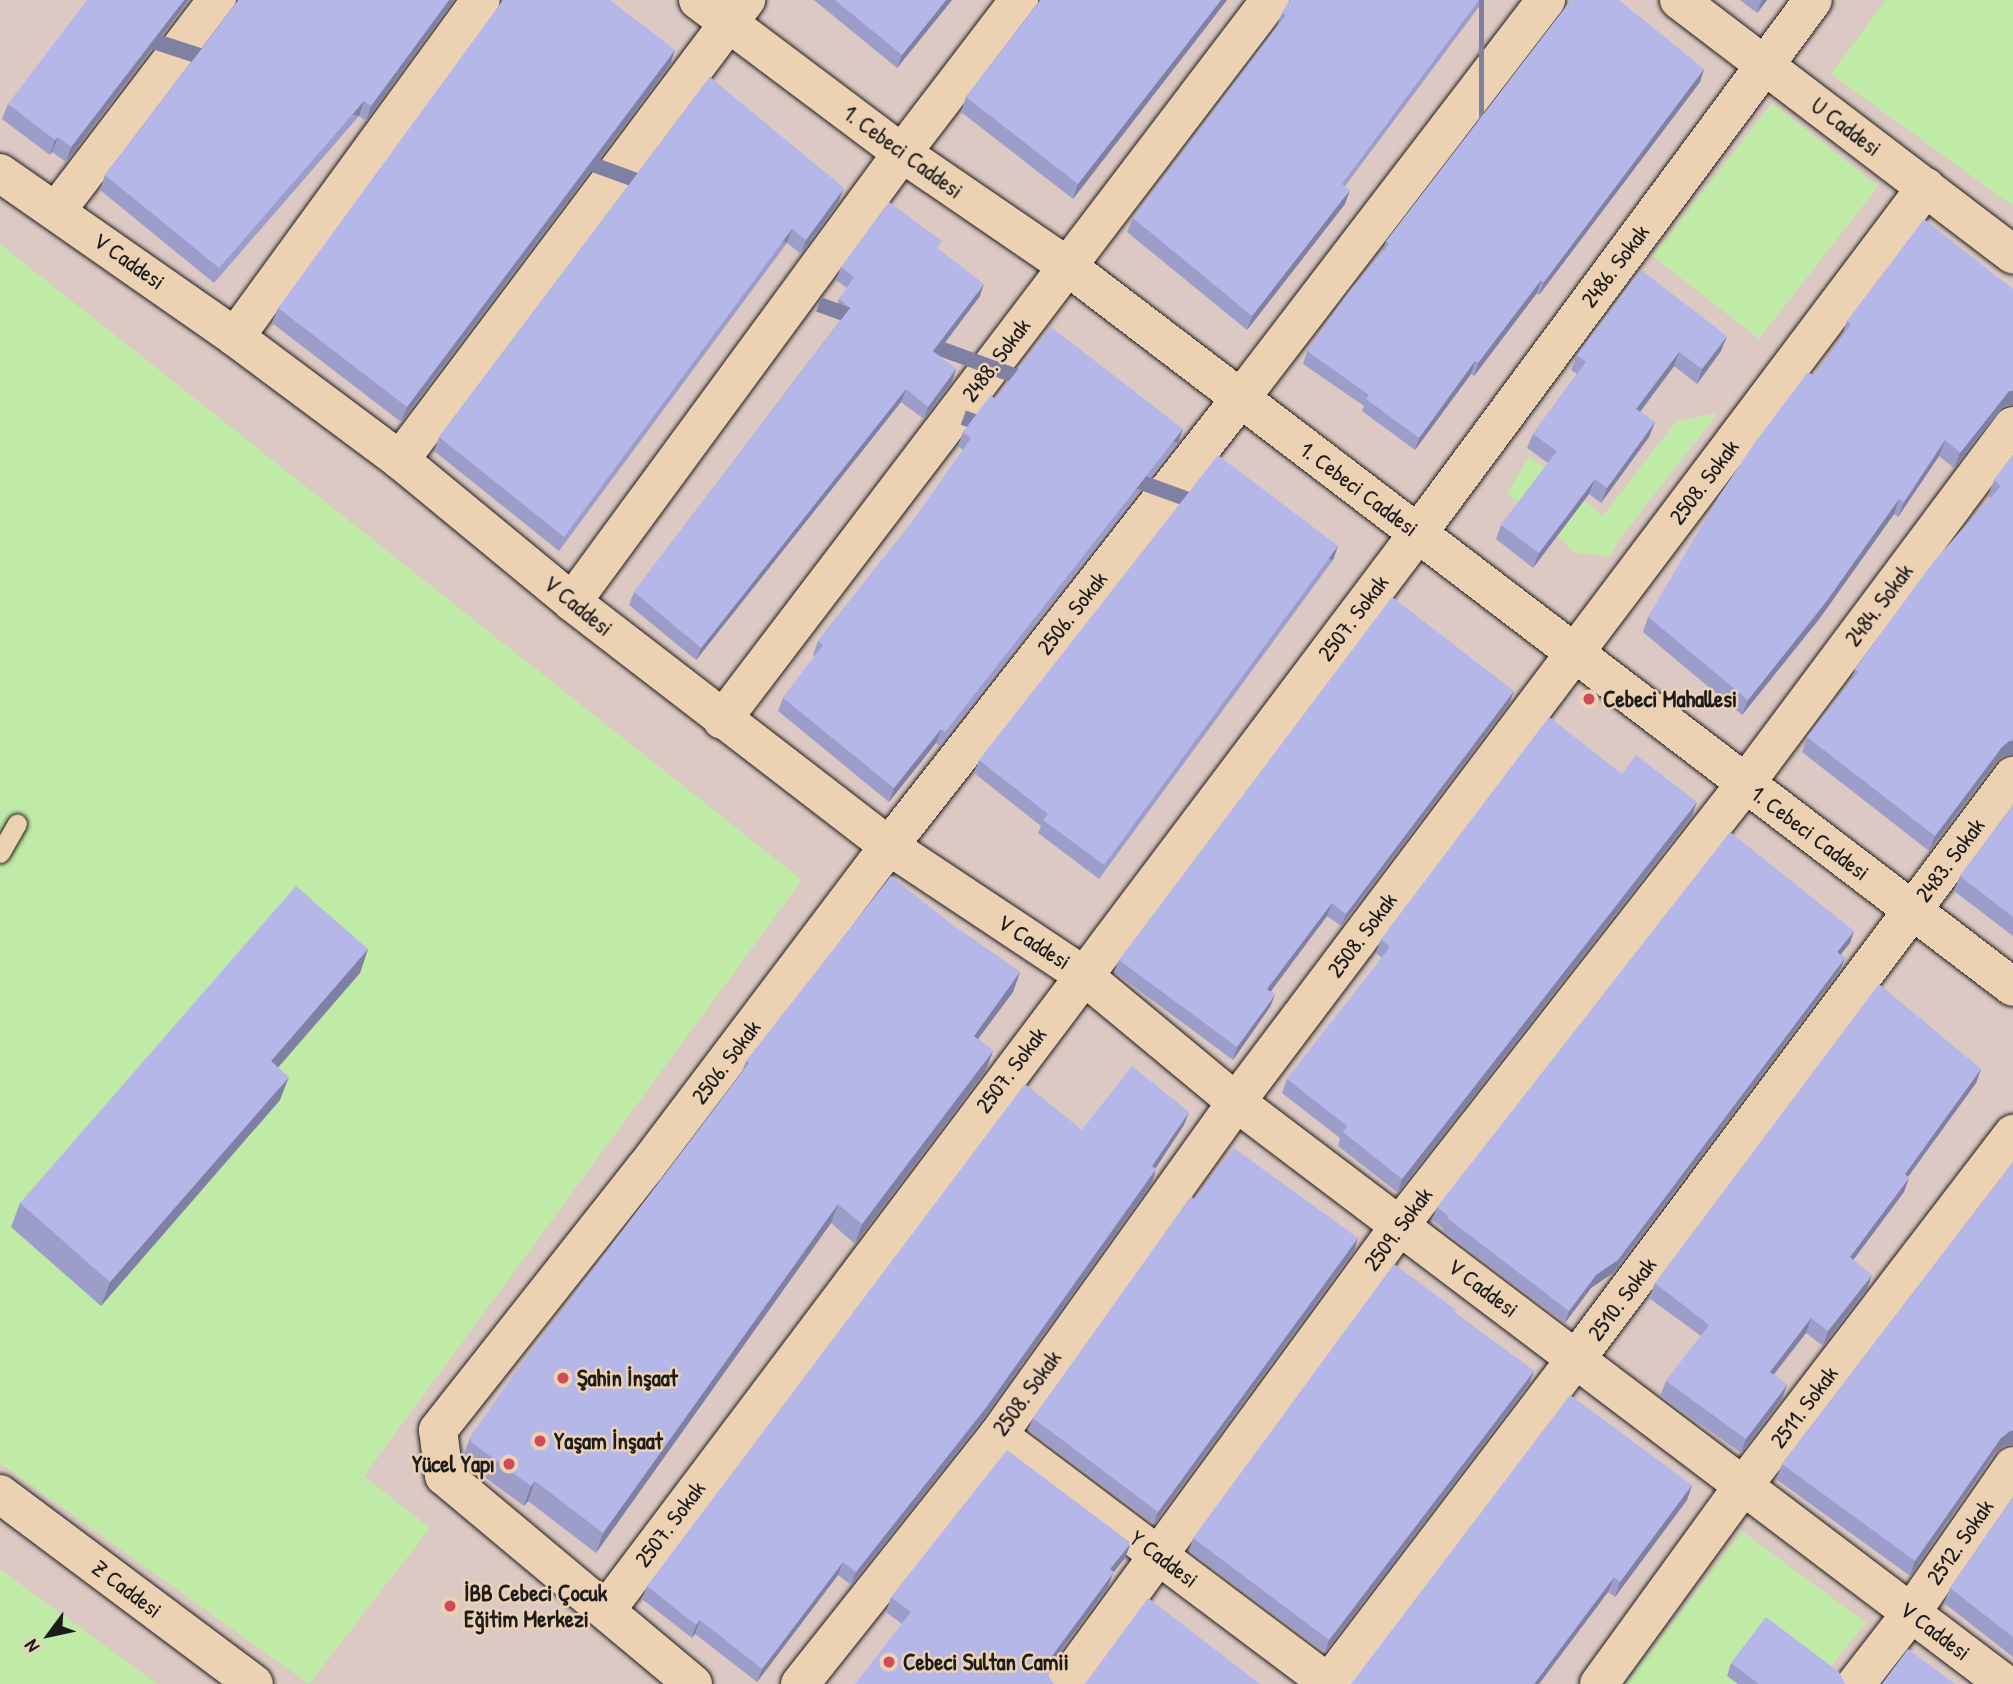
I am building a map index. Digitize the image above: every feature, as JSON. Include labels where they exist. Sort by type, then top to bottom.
[{"type":"street","points":[[57,210],[217,0]]},
{"type":"street","points":[[236,337],[481,0]]},
{"type":"street","name":"1. Cebeci Caddesi","points":[[698,0],[738,12],[902,153],[1067,266],[2013,988]]},
{"type":"street","points":[[572,602],[902,153],[1019,0]]},
{"type":"street","name":"2488. Sokak","points":[[722,720],[1270,0]]},
{"type":"street","name":"2506. Sokak","points":[[694,1684],[444,1476],[438,1430],[646,1167],[889,846],[1240,399],[1546,0]]},
{"type":"street","name":"U Caddesi","points":[[1679,0],[2013,254]]},
{"type":"street","name":"2486. Sokak","points":[[1418,533],[1813,0]]},
{"type":"street","points":[[400,460],[738,12]]},
{"type":"street","name":"V Caddesi","points":[[0,173],[57,210],[236,337],[400,460],[572,602],[722,720],[889,846],[1083,975],[1236,1102],[2005,1684]]},
{"type":"street","name":"2508. Sokak","points":[[800,1684],[998,1435],[1236,1102],[1926,187]]},
{"type":"street","name":"2484. Sokak","points":[[1745,784],[2013,426]]},
{"type":"street","name":"2507. Sokak","points":[[607,1609],[1418,533]]},
{"type":"street","name":"2483. Sokak","points":[[1912,910],[2013,776]]},
{"type":"street","name":"2509. Sokak","points":[[1064,1684],[1400,1225],[1745,784]]},
{"type":"street","name":"2510. Sokak","points":[[1329,1684],[1912,910]]},
{"type":"street","name":"2511. Sokak","points":[[1599,1684],[1744,1486],[2013,1134]]},
{"type":"street","name":"Y Caddesi","points":[[998,1435],[1329,1684]]},
{"type":"street","name":"2512. Sokak","points":[[1856,1684],[1911,1613],[2013,1466]]},
{"type":"street","name":"Z Caddesi","points":[[0,1494],[254,1684]]},
{"type":"lane","points":[[0,853],[17,823]]},
{"type":"green space","points":[[1886,0],[2013,0],[2013,206],[1831,74]]},
{"type":"green space","points":[[1772,103],[1878,186],[1759,339],[1653,256]]},
{"type":"green space","points":[[0,244],[802,880],[364,1476],[430,1528],[309,1684],[0,1463]]},
{"type":"green space","points":[[1718,413],[1618,541],[1610,557],[1573,552],[1553,530],[1507,493],[1530,456],[1603,516],[1676,421]]},
{"type":"green space","points":[[1742,1531],[1866,1623],[1823,1676],[1738,1684],[1626,1684]]},
{"type":"green space","points":[[0,1569],[157,1684],[0,1684]]},
{"type":"building","points":[[87,0],[184,0],[71,147],[58,137],[55,140],[8,104]]},
{"type":"building","points":[[239,0],[449,0],[371,106],[364,101],[219,268],[105,175]]},
{"type":"building","points":[[503,0],[610,0],[675,50],[407,407],[278,308]]},
{"type":"building","points":[[835,0],[946,0],[902,55]]},
{"type":"building","points":[[1041,0],[1221,0],[1078,184],[966,97]]},
{"type":"building","points":[[1290,0],[1479,0],[1342,184],[1350,190],[1252,316],[1133,218],[1286,15],[1282,13]]},
{"type":"building","points":[[1571,0],[1619,0],[1704,69],[1544,282],[1541,280],[1478,363],[1475,361],[1419,438],[1366,399],[1369,395],[1307,351],[1348,293],[1389,244],[1386,241]]},
{"type":"building","points":[[710,77],[844,188],[806,240],[792,229],[564,537],[439,437]]},
{"type":"building","points":[[889,202],[942,241],[937,248],[984,284],[933,351],[956,369],[928,407],[906,389],[701,648],[634,592],[850,308],[839,299],[854,277],[841,267]]},
{"type":"building","points":[[1924,219],[2013,289],[2013,391],[2009,391],[1960,453],[1945,440],[1904,502],[1899,499],[1826,602],[1748,700],[1648,617],[1719,496],[1756,441],[1808,372],[1814,376],[1851,324],[1847,321]]},
{"type":"building","points":[[1641,270],[1727,336],[1702,369],[1679,352],[1636,409],[1655,422],[1607,488],[1595,479],[1539,553],[1501,525],[1557,451],[1533,434],[1586,362],[1577,355]]},
{"type":"building","points":[[1051,327],[1183,429],[945,732],[941,729],[894,788],[783,698],[823,645],[818,641],[913,521],[971,438],[963,432],[991,395],[995,399]]},
{"type":"building","points":[[1218,455],[1338,546],[1104,865],[1043,820],[1048,814],[979,760]]},
{"type":"building","points":[[2013,455],[2013,740],[2002,747],[1935,836],[1807,737],[1858,672],[1855,669],[1934,561],[2001,486],[1994,480]]},
{"type":"building","points":[[1392,597],[1514,691],[1346,914],[1332,903],[1267,989],[1275,995],[1237,1047],[1119,960]]},
{"type":"building","points":[[1549,717],[1622,774],[1636,755],[1697,802],[1402,1179],[1343,1132],[1347,1126],[1287,1079],[1390,947],[1381,939]]},
{"type":"building","points":[[2013,805],[2013,917],[1960,876]]},
{"type":"building","points":[[1730,832],[1854,931],[1837,952],[1845,958],[1618,1260],[1596,1275],[1569,1311],[1447,1218],[1437,1207]]},
{"type":"building","points":[[891,876],[955,927],[1020,972],[974,1036],[993,1051],[862,1224],[838,1204],[603,1533],[535,1481],[531,1486],[471,1442],[471,1436],[511,1378],[749,1063],[746,1061]]},
{"type":"building","points":[[296,886],[368,949],[271,1061],[289,1077],[110,1282],[20,1203]]},
{"type":"building","points":[[1879,984],[1981,1069],[1905,1174],[1909,1178],[1850,1257],[1872,1275],[1828,1331],[1811,1318],[1770,1372],[1787,1385],[1746,1439],[1666,1381],[1709,1325],[1655,1283]]},
{"type":"building","points":[[1132,1066],[1189,1112],[1152,1166],[1156,1169],[985,1409],[856,1572],[843,1562],[762,1669],[700,1620],[696,1625],[647,1586],[1025,1084],[1082,1130]]},
{"type":"building","points":[[1234,1148],[1358,1238],[1158,1512],[1033,1418],[1191,1196],[1194,1199]]},
{"type":"building","points":[[2013,1162],[2013,1431],[2001,1438],[1915,1561],[1782,1464]]},
{"type":"building","points":[[1394,1264],[1534,1371],[1329,1640],[1193,1538]]},
{"type":"building","points":[[1570,1395],[1692,1485],[1620,1582],[1614,1577],[1534,1684],[1351,1684]]},
{"type":"building","points":[[1007,1450],[1131,1543],[1110,1569],[1114,1572],[1052,1656],[1048,1667],[1049,1677],[1054,1684],[855,1684],[911,1612],[891,1597]]},
{"type":"building","points":[[2013,1497],[2013,1637],[1950,1588]]},
{"type":"building","points":[[1148,1598],[1260,1684],[1085,1684]]},
{"type":"building","points":[[1766,1617],[1839,1672],[1845,1684],[1759,1684],[1731,1663]]},
{"type":"building","points":[[1908,1649],[1955,1684],[1882,1684]]},
{"type":"place","name":"Cebeci Mahallesi","points":[[1589,699]]},
{"type":"place","name":"Şahin İnşaat","points":[[563,1378]]},
{"type":"place","name":"Yaşam İnşaat","points":[[540,1441]]},
{"type":"place","name":"Yücel Yapı","points":[[509,1464]]},
{"type":"place","name":"İBB Cebeci Çocuk Eğitim Merkezi","points":[[450,1606]]},
{"type":"place","name":"Cebeci Sultan Camii","points":[[889,1662]]}]
